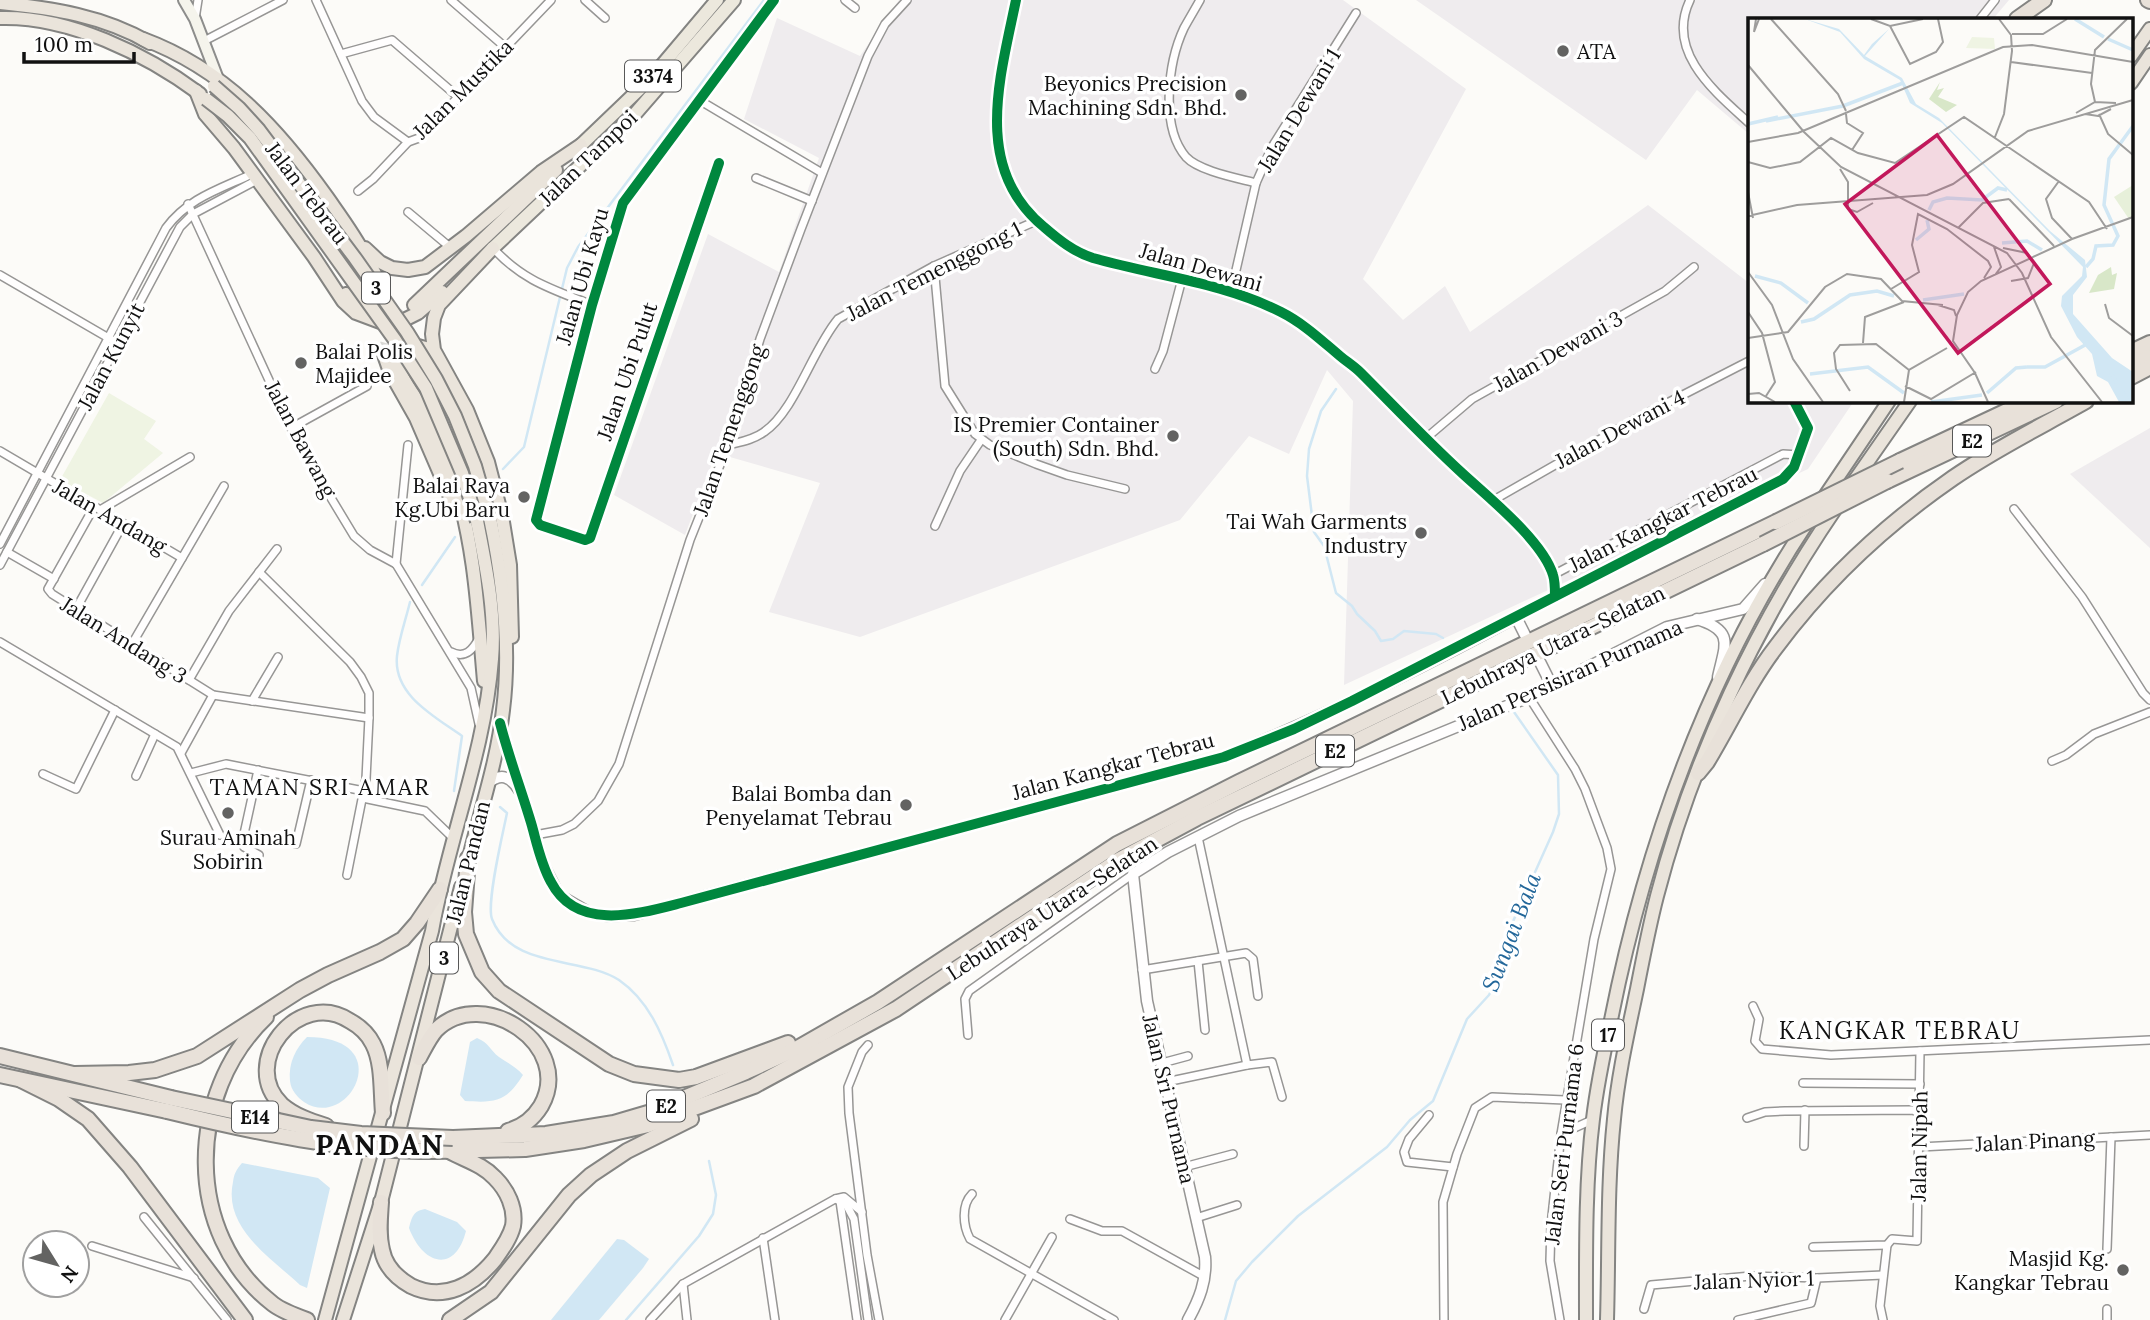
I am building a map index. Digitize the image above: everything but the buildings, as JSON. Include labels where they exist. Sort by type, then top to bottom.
[{"type":"highway","points":[[2018,18],[2044,0]]},
{"type":"highway","name":"Jalan Tebrau","points":[[1,3],[57,9],[106,23],[143,39],[216,83],[259,130],[407,332],[455,416],[475,466],[484,520]]},
{"type":"highway","name":"Jalan Tebrau","points":[[0,18],[34,21],[103,40],[141,57],[201,95],[250,138],[426,388],[484,520]]},
{"type":"highway","points":[[2132,55],[2150,29]]},
{"type":"highway","points":[[2132,82],[2150,55]]},
{"type":"highway","points":[[216,83],[267,121],[300,159],[357,240],[381,287],[381,296],[377,305],[372,308],[364,307],[332,284]]},
{"type":"highway","points":[[201,95],[205,114],[255,177],[342,301],[356,313],[380,323],[398,323],[418,313],[493,248]]},
{"type":"highway","points":[[357,240],[380,262],[392,268],[408,270],[425,267],[541,172],[581,145]]},
{"type":"highway","points":[[414,305],[581,145]]},
{"type":"highway","points":[[493,248],[439,305],[432,334],[434,350],[467,410],[488,462],[506,540],[510,574],[512,651],[502,717]]},
{"type":"highway","points":[[2132,352],[2150,344]]},
{"type":"highway","points":[[448,374],[425,348],[417,345],[399,352],[398,367],[422,409],[453,479],[468,530],[477,594],[487,710]]},
{"type":"highway","points":[[384,355],[447,487],[470,555]]},
{"type":"highway","points":[[2132,365],[2150,357]]},
{"type":"highway","points":[[2132,377],[2150,368]]},
{"type":"highway","name":"17","points":[[1586,1320],[1592,1120],[1620,971],[1638,898],[1666,809],[1717,684],[1779,566],[1888,402]]},
{"type":"highway","name":"17","points":[[1607,1320],[1613,1121],[1620,1067],[1657,896],[1698,773],[1740,672],[1791,576],[1909,402]]},
{"type":"highway","name":"Lebuhraya Utara–Selatan","points":[[445,1146],[487,1138],[577,1130],[648,1113],[746,1072],[832,1028],[899,989],[1117,844],[1250,776],[2026,402]]},
{"type":"highway","name":"Lebuhraya Utara–Selatan","points":[[445,1146],[524,1149],[584,1140],[648,1125],[754,1086],[875,1022],[1117,861],[1197,818],[2054,402]]},
{"type":"highway","points":[[1698,773],[1774,648],[1860,552],[1902,515],[1955,477],[2084,402]]},
{"type":"highway","name":"Jalan Pandan","points":[[325,1320],[432,931],[446,831],[487,710],[493,657],[484,520]]},
{"type":"highway","name":"Jalan Pandan","points":[[343,1320],[381,1202],[419,1058],[502,717],[506,658],[503,608],[484,520]]},
{"type":"highway","points":[[468,858],[464,912],[466,934],[482,972],[499,991],[609,1064],[635,1074],[660,1079],[688,1079],[832,1028]]},
{"type":"highway","points":[[75,1074],[155,1070],[197,1056],[300,990],[380,953],[402,939],[417,923],[440,889]]},
{"type":"highway","points":[[300,990],[257,1025],[229,1065],[217,1093],[206,1140],[205,1160],[207,1194],[232,1259],[251,1284],[275,1306],[304,1319]]},
{"type":"highway","points":[[340,1131],[290,1111],[274,1095],[268,1077],[269,1056],[279,1035],[288,1026],[310,1013],[334,1013],[344,1017],[356,1024],[372,1041],[378,1061],[383,1113]]},
{"type":"highway","points":[[419,1058],[433,1033],[442,1026],[481,1013],[501,1018],[539,1047],[548,1066],[547,1092],[542,1104],[524,1125],[487,1138]]},
{"type":"highway","name":"E14","points":[[0,1056],[75,1074],[169,1105],[290,1139],[354,1148],[445,1146]]},
{"type":"highway","name":"E14","points":[[0,1075],[169,1105],[340,1131]]},
{"type":"highway","points":[[21,1080],[59,1099],[88,1119],[130,1167],[245,1320]]},
{"type":"highway","points":[[450,1320],[491,1292],[569,1195],[591,1175],[649,1139],[754,1086]]},
{"type":"highway","name":"E2","points":[[340,1131],[445,1146]]},
{"type":"highway","points":[[381,1202],[381,1249],[392,1272],[404,1282],[426,1292],[450,1292],[470,1284],[486,1269],[508,1240],[513,1226],[512,1206],[501,1184],[484,1168],[445,1146]]},
{"type":"main road","points":[[184,0],[204,41],[216,83]]},
{"type":"main road","name":"Jalan Tampoi","points":[[581,145],[652,77],[717,0]]},
{"type":"main road","name":"Jalan Tampoi","points":[[493,248],[635,114],[734,0]]},
{"type":"street","points":[[195,19],[198,0]]},
{"type":"street","points":[[204,41],[283,0]]},
{"type":"street","name":"Jalan Mustika","points":[[316,0],[362,101],[374,117],[408,142],[419,138],[551,0]]},
{"type":"street","points":[[451,0],[505,47]]},
{"type":"street","points":[[585,0],[605,18]]},
{"type":"street","name":"Jalan Ubi Kayu","points":[[537,523],[592,305],[623,203],[774,0]]},
{"type":"street","points":[[845,0],[855,8]]},
{"type":"street","name":"Jalan Temenggong","points":[[535,835],[562,830],[574,824],[597,802],[620,764],[690,540],[728,445],[760,338],[876,38],[907,0]]},
{"type":"street","name":"Jalan Dewani","points":[[1016,0],[998,87],[996,129],[999,157],[1020,201],[1036,221],[1060,240],[1091,257],[1231,292],[1265,304],[1305,326],[1359,371],[1424,439],[1533,541],[1553,575],[1555,596]]},
{"type":"street","points":[[1200,0],[1184,29],[1172,71],[1169,95],[1173,136],[1187,158],[1206,169],[1256,183]]},
{"type":"street","points":[[1690,0],[1683,20],[1687,49],[1709,87],[1748,121]]},
{"type":"street","points":[[1981,18],[1995,0]]},
{"type":"street","name":"Jalan Dewani 1","points":[[1231,292],[1256,183],[1272,147],[1356,13]]},
{"type":"street","points":[[341,54],[393,40],[458,97]]},
{"type":"street","points":[[699,100],[822,173]]},
{"type":"street","points":[[358,191],[408,142]]},
{"type":"street","name":"Jalan Ubi Pulut","points":[[537,523],[585,540],[590,538],[719,163]]},
{"type":"street","name":"Jalan Kunyit","points":[[0,544],[166,228],[188,204],[255,177]]},
{"type":"street","name":"Jalan Kunyit","points":[[0,565],[180,227],[193,214],[255,177]]},
{"type":"street","points":[[756,178],[812,201]]},
{"type":"street","name":"Jalan Bawang","points":[[188,204],[291,428],[354,536],[370,550],[396,564],[473,692],[480,735]]},
{"type":"street","points":[[408,212],[451,247]]},
{"type":"street","name":"Jalan Temenggong 1","points":[[728,445],[751,439],[770,428],[794,393],[826,333],[838,319],[934,267],[1036,221]]},
{"type":"street","points":[[493,248],[513,269],[592,305]]},
{"type":"street","points":[[934,267],[945,386],[981,440],[1068,475],[1125,489]]},
{"type":"street","name":"Jalan Dewani 3","points":[[1424,439],[1472,399],[1665,291],[1694,267]]},
{"type":"street","points":[[0,275],[118,343]]},
{"type":"street","points":[[1156,369],[1182,279]]},
{"type":"street","name":"Jalan Dewani 4","points":[[1492,501],[1632,421],[1748,362]]},
{"type":"street","points":[[291,428],[367,386]]},
{"type":"street","points":[[1553,575],[1783,454],[1799,455],[1808,428],[1795,402]]},
{"type":"street","points":[[934,526],[960,471],[981,440]]},
{"type":"street","points":[[396,564],[408,444]]},
{"type":"street","name":"Jalan Andang","points":[[0,451],[182,558]]},
{"type":"street","name":"Jalan Kangkar Tebrau","points":[[502,717],[535,835],[551,882],[559,895],[590,913],[608,916],[634,915],[1224,757],[1294,729],[1353,701],[1783,479],[1791,472],[1799,455]]},
{"type":"street","points":[[97,509],[190,457]]},
{"type":"street","points":[[132,644],[224,486]]},
{"type":"street","name":"Jalan Andang 3","points":[[97,509],[48,589],[52,594],[213,695],[369,718]]},
{"type":"street","points":[[2014,509],[2082,597],[2150,700]]},
{"type":"street","points":[[76,610],[123,524]]},
{"type":"street","points":[[189,680],[229,611],[277,549]]},
{"type":"street","points":[[7,552],[54,579]]},
{"type":"street","name":"Jalan Persisiran Purnama","points":[[968,1035],[965,999],[969,991],[1168,852],[1238,816],[1528,697],[1668,627],[1735,613],[1743,609],[1779,566]]},
{"type":"street","points":[[258,572],[350,662],[369,693],[363,795],[347,875]]},
{"type":"street","points":[[1516,617],[1525,635]]},
{"type":"street","name":"Jalan Persisiran Purnama","points":[[1697,619],[1718,627],[1726,640],[1717,684]]},
{"type":"street","points":[[448,649],[457,655],[464,655],[475,647],[480,637]]},
{"type":"street","points":[[0,642],[177,747],[220,835]]},
{"type":"street","points":[[253,701],[278,657]]},
{"type":"street","points":[[1539,660],[1551,684]]},
{"type":"street","points":[[181,753],[213,695]]},
{"type":"street","name":"Jalan Seri Purnama 6","points":[[1528,697],[1585,789],[1607,848],[1611,869],[1594,939],[1561,1134],[1551,1225],[1550,1261],[1560,1320]]},
{"type":"street","points":[[43,774],[76,789],[115,710]]},
{"type":"street","points":[[2052,761],[2066,755],[2094,734],[2150,712]]},
{"type":"street","points":[[136,776],[155,734]]},
{"type":"street","points":[[191,773],[219,765],[311,780],[425,811],[446,831]]},
{"type":"street","points":[[258,770],[242,843],[259,855]]},
{"type":"street","points":[[488,783],[496,777],[508,778],[523,796]]},
{"type":"street","points":[[296,844],[311,780]]},
{"type":"street","points":[[1198,837],[1247,1065]]},
{"type":"street","name":"Jalan Sri Purnama","points":[[1133,874],[1142,970],[1205,1257],[1205,1277],[1198,1301],[1188,1320]]},
{"type":"street","points":[[1142,970],[1246,953],[1251,955],[1258,996]]},
{"type":"street","points":[[1198,961],[1205,1030]]},
{"type":"street","points":[[1753,1006],[1759,1019],[1755,1041],[1762,1049],[1831,1055],[2150,1040]]},
{"type":"street","points":[[868,1045],[858,1060],[848,1087],[851,1137],[867,1255],[880,1320]]},
{"type":"street","name":"Jalan Nipah","points":[[1887,1245],[1890,1239],[1917,1241],[1920,1051]]},
{"type":"street","points":[[1161,1063],[1188,1056]]},
{"type":"street","points":[[1166,1082],[1272,1062],[1282,1097]]},
{"type":"street","points":[[1803,1083],[1920,1084]]},
{"type":"street","points":[[1444,1320],[1443,1202],[1475,1108],[1492,1097],[1565,1100]]},
{"type":"street","points":[[1747,1118],[1765,1112],[1805,1110],[1913,1110],[1920,1114]]},
{"type":"street","points":[[1804,1146],[1805,1110]]},
{"type":"street","points":[[1429,1115],[1409,1139],[1404,1152],[1407,1162],[1453,1167]]},
{"type":"street","points":[[1561,1134],[1592,1120]]},
{"type":"street","name":"Jalan Pinang","points":[[1920,1147],[2150,1135]]},
{"type":"street","points":[[2107,1250],[2111,1137]]},
{"type":"street","points":[[1184,1167],[1233,1154]]},
{"type":"street","points":[[972,1194],[965,1207],[965,1229],[970,1238],[1114,1320]]},
{"type":"street","points":[[650,1320],[683,1283],[837,1200],[844,1197],[849,1199],[862,1212]]},
{"type":"street","points":[[837,1200],[857,1320]]},
{"type":"street","points":[[837,1200],[850,1209],[856,1229],[868,1320]]},
{"type":"street","points":[[1196,1218],[1237,1205]]},
{"type":"street","points":[[144,1217],[226,1320]]},
{"type":"street","points":[[1070,1219],[1102,1231],[1122,1231],[1205,1277]]},
{"type":"street","points":[[1005,1320],[1052,1237]]},
{"type":"street","points":[[763,1238],[775,1320]]},
{"type":"street","points":[[1813,1247],[1887,1245],[1880,1306],[1883,1320]]},
{"type":"street","points":[[92,1246],[195,1278]]},
{"type":"street","name":"Jalan Nyior 1","points":[[1644,1309],[1651,1285],[1751,1276],[1817,1278],[1883,1275]]},
{"type":"street","points":[[1738,1320],[1808,1304],[1813,1299],[1817,1278]]},
{"type":"street","points":[[683,1283],[687,1320]]},
{"type":"street","points":[[2107,1309],[2107,1320]]},
{"type":"shaded area","points":[[899,0],[1343,0],[1466,89],[1363,279],[1403,320],[1445,286],[1470,332],[1648,205],[1748,282],[1748,402],[1853,402],[1808,469],[1344,685],[1353,401],[1327,370],[1289,454],[1249,436],[1180,520],[860,637],[769,612],[820,483],[716,453],[685,535],[614,495],[708,234],[779,272],[819,158],[744,119],[777,18],[860,56]]},
{"type":"shaded area","points":[[1416,0],[2009,0],[1994,18],[1748,18],[1748,133],[1697,90],[1646,160]]},
{"type":"shaded area","points":[[2150,428],[2150,548],[2070,474]]},
{"type":"green space","points":[[109,393],[156,421],[144,439],[163,453],[103,503],[60,480]]},
{"type":"water","points":[[307,1037],[335,1041],[352,1051],[358,1065],[357,1081],[349,1095],[336,1104],[321,1108],[304,1102],[292,1087],[292,1062],[299,1046]]},
{"type":"water","points":[[477,1038],[523,1075],[511,1091],[499,1099],[485,1102],[465,1101],[460,1095],[470,1042]]},
{"type":"water","points":[[242,1163],[318,1178],[330,1188],[307,1288],[263,1253],[242,1228],[232,1199],[234,1177]]},
{"type":"water","points":[[425,1209],[457,1222],[466,1231],[461,1245],[447,1259],[430,1257],[415,1241],[409,1228],[414,1215]]},
{"type":"water","points":[[617,1239],[624,1240],[649,1259],[643,1268],[599,1320],[551,1320]]},
{"type":"waterway","points":[[503,469],[524,447],[567,268],[578,247],[764,0]]},
{"type":"waterway","points":[[1336,389],[1321,411],[1309,449],[1307,476],[1314,532],[1324,546],[1336,593],[1352,606],[1381,641],[1393,639],[1404,631],[1436,634],[1443,638]]},
{"type":"waterway","points":[[422,585],[455,537]]},
{"type":"waterway","points":[[410,602],[398,649],[397,670],[408,693],[428,712],[462,736],[454,791]]},
{"type":"waterway","name":"Sungai Bala","points":[[1225,1320],[1236,1281],[1252,1262],[1298,1216],[1387,1147],[1410,1120],[1433,1101],[1467,1019],[1489,995],[1500,973],[1506,937],[1559,814],[1558,775],[1514,712]]},
{"type":"waterway","points":[[500,807],[507,813],[493,884],[491,911],[492,919],[502,935],[515,947],[531,954],[604,973],[619,980],[646,1007],[659,1029],[673,1065]]},
{"type":"waterway","points":[[626,1320],[699,1236],[713,1214],[716,1195],[709,1161]]},
{"type":"tunnel","points":[[384,355],[390,333],[414,305]]},
{"type":"cycle path","points":[[719,163],[590,538],[585,540],[540,525],[536,520],[592,305],[623,203],[774,0]]},
{"type":"cycle path","points":[[1016,0],[999,91],[997,121],[999,150],[1007,178],[1021,204],[1055,236],[1086,255],[1236,293],[1281,312],[1304,327],[1358,371],[1527,534],[1554,577],[1555,596]]},
{"type":"cycle path","points":[[500,723],[542,861],[562,898],[576,908],[592,914],[628,914],[664,907],[1224,757],[1294,729],[1783,479],[1794,467],[1808,428],[1795,402]]},
{"type":"place","name":"ATA","points":[[1563,51]]},
{"type":"place","name":"Beyonics Precision Machining Sdn. Bhd.","points":[[1241,95]]},
{"type":"place","name":"Balai Polis Majidee","points":[[301,363]]},
{"type":"place","name":"IS Premier Container (South) Sdn. Bhd.","points":[[1173,436]]},
{"type":"place","name":"Balai Raya Kg.Ubi Baru","points":[[524,497]]},
{"type":"place","name":"Tai Wah Garments Industry","points":[[1421,533]]},
{"type":"place","name":"Balai Bomba dan Penyelamat Tebrau","points":[[906,805]]},
{"type":"place","name":"Surau Aminah Sobirin","points":[[228,813]]},
{"type":"place","name":"Masjid Kg. Kangkar Tebrau","points":[[2123,1270]]},
{"type":"district","name":"TAMAN SRI AMAR","points":[[320,786]]},
{"type":"district","name":"KANGKAR TEBRAU","points":[[1900,1030]]},
{"type":"district","name":"PANDAN","points":[[380,1145]]}]
